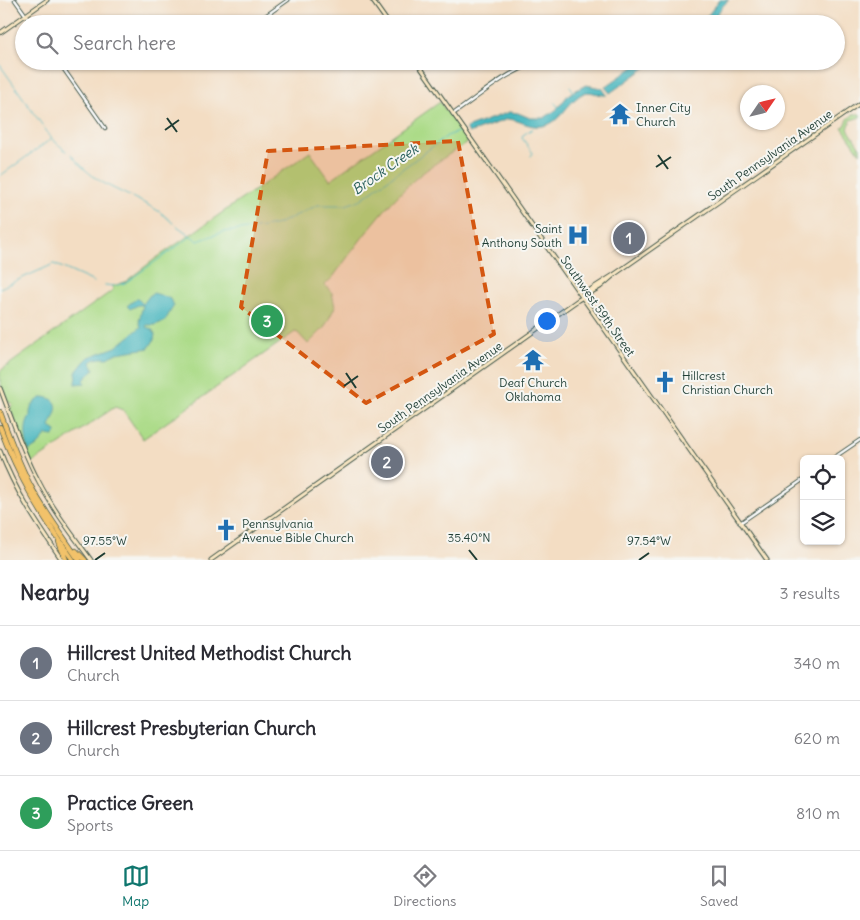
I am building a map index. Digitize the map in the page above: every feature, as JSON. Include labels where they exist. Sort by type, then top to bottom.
[{"type":"highway","points":[[0,412],[31,486],[79,560]]},
{"type":"highway","points":[[0,427],[27,489],[73,560]]},
{"type":"highway","points":[[58,538],[64,560]]},
{"type":"highway","points":[[69,545],[85,560]]},
{"type":"main road","points":[[25,15],[47,0]]},
{"type":"main road","points":[[372,0],[383,15]]},
{"type":"main road","points":[[0,33],[15,22]]},
{"type":"main road","name":"Southwest 59th Street","points":[[422,70],[767,560]]},
{"type":"main road","name":"South Pennsylvania Avenue","points":[[211,560],[860,103]]},
{"type":"main road","points":[[0,388],[20,441],[38,480],[55,510],[91,560]]},
{"type":"main road","points":[[0,451],[16,487],[37,522],[64,560]]},
{"type":"street","points":[[15,0],[25,15]]},
{"type":"street","points":[[267,15],[288,0]]},
{"type":"street","points":[[64,70],[105,128]]},
{"type":"street","points":[[453,114],[518,70]]},
{"type":"street","points":[[838,455],[860,440]]},
{"type":"street","points":[[740,523],[800,482]]},
{"type":"highlighted area","points":[[458,141],[494,334],[366,403],[241,307],[268,151]]},
{"type":"green space","points":[[440,102],[468,142],[414,180],[371,226],[325,285],[332,293],[335,307],[324,328],[308,344],[295,332],[143,439],[123,410],[115,407],[32,463],[10,408],[13,404],[8,402],[0,382],[0,371],[113,290],[113,286],[125,282],[155,259],[310,152],[330,180]]},
{"type":"green space","points":[[854,114],[860,114],[860,117],[851,120],[848,129],[860,148],[860,153],[842,127],[845,126],[848,119]]},
{"type":"water","points":[[719,0],[729,0],[716,15],[708,15]]},
{"type":"water","points":[[629,70],[642,70],[610,93],[605,87]]},
{"type":"water","points":[[586,85],[602,88],[607,95],[584,93],[549,124],[533,126],[508,119],[469,133],[466,128],[509,112],[518,113],[530,118],[544,118],[556,110],[569,94]]},
{"type":"water","points":[[154,293],[169,298],[174,305],[165,321],[155,325],[147,325],[146,327],[152,329],[155,334],[149,348],[117,353],[108,358],[95,359],[91,362],[94,369],[84,380],[85,383],[75,384],[76,372],[89,357],[116,347],[141,327],[139,321],[143,305],[130,309],[127,306],[137,298],[143,304]]},
{"type":"water","points":[[44,397],[54,401],[56,405],[50,427],[56,433],[54,436],[47,435],[37,446],[29,451],[26,438],[28,419],[32,406]]},
{"type":"waterway","points":[[0,65],[52,139],[66,151]]},
{"type":"waterway","points":[[570,86],[574,92]]},
{"type":"waterway","points":[[555,103],[559,108]]},
{"type":"waterway","points":[[531,156],[533,153],[522,138],[523,135],[532,129]]},
{"type":"waterway","name":"Brock Creek","points":[[177,226],[198,241],[223,232],[278,224],[318,205],[346,205],[360,200],[447,136],[460,131]]},
{"type":"waterway","name":"Brock Creek","points":[[0,176],[51,139]]},
{"type":"waterway","name":"Brock Creek","points":[[71,154],[80,165],[99,180],[157,210],[173,223]]},
{"type":"waterway","points":[[105,285],[113,286],[125,283],[190,237]]},
{"type":"waterway","points":[[0,288],[54,264],[94,282]]},
{"type":"place","name":"Inner City Church","points":[[620,114]]},
{"type":"place","name":"Saint Anthony South","points":[[578,235]]},
{"type":"place","name":"Hillcrest United Methodist Church","points":[[629,238]]},
{"type":"place","name":"Practice Green","points":[[267,321]]},
{"type":"place","name":"Deaf Church Oklahoma","points":[[533,360]]},
{"type":"place","name":"Hillcrest Christian Church","points":[[665,382]]},
{"type":"place","name":"Hillcrest Presbyterian Church","points":[[387,462]]},
{"type":"place","name":"Pennsylvania Avenue Bible Church","points":[[226,530]]}]
